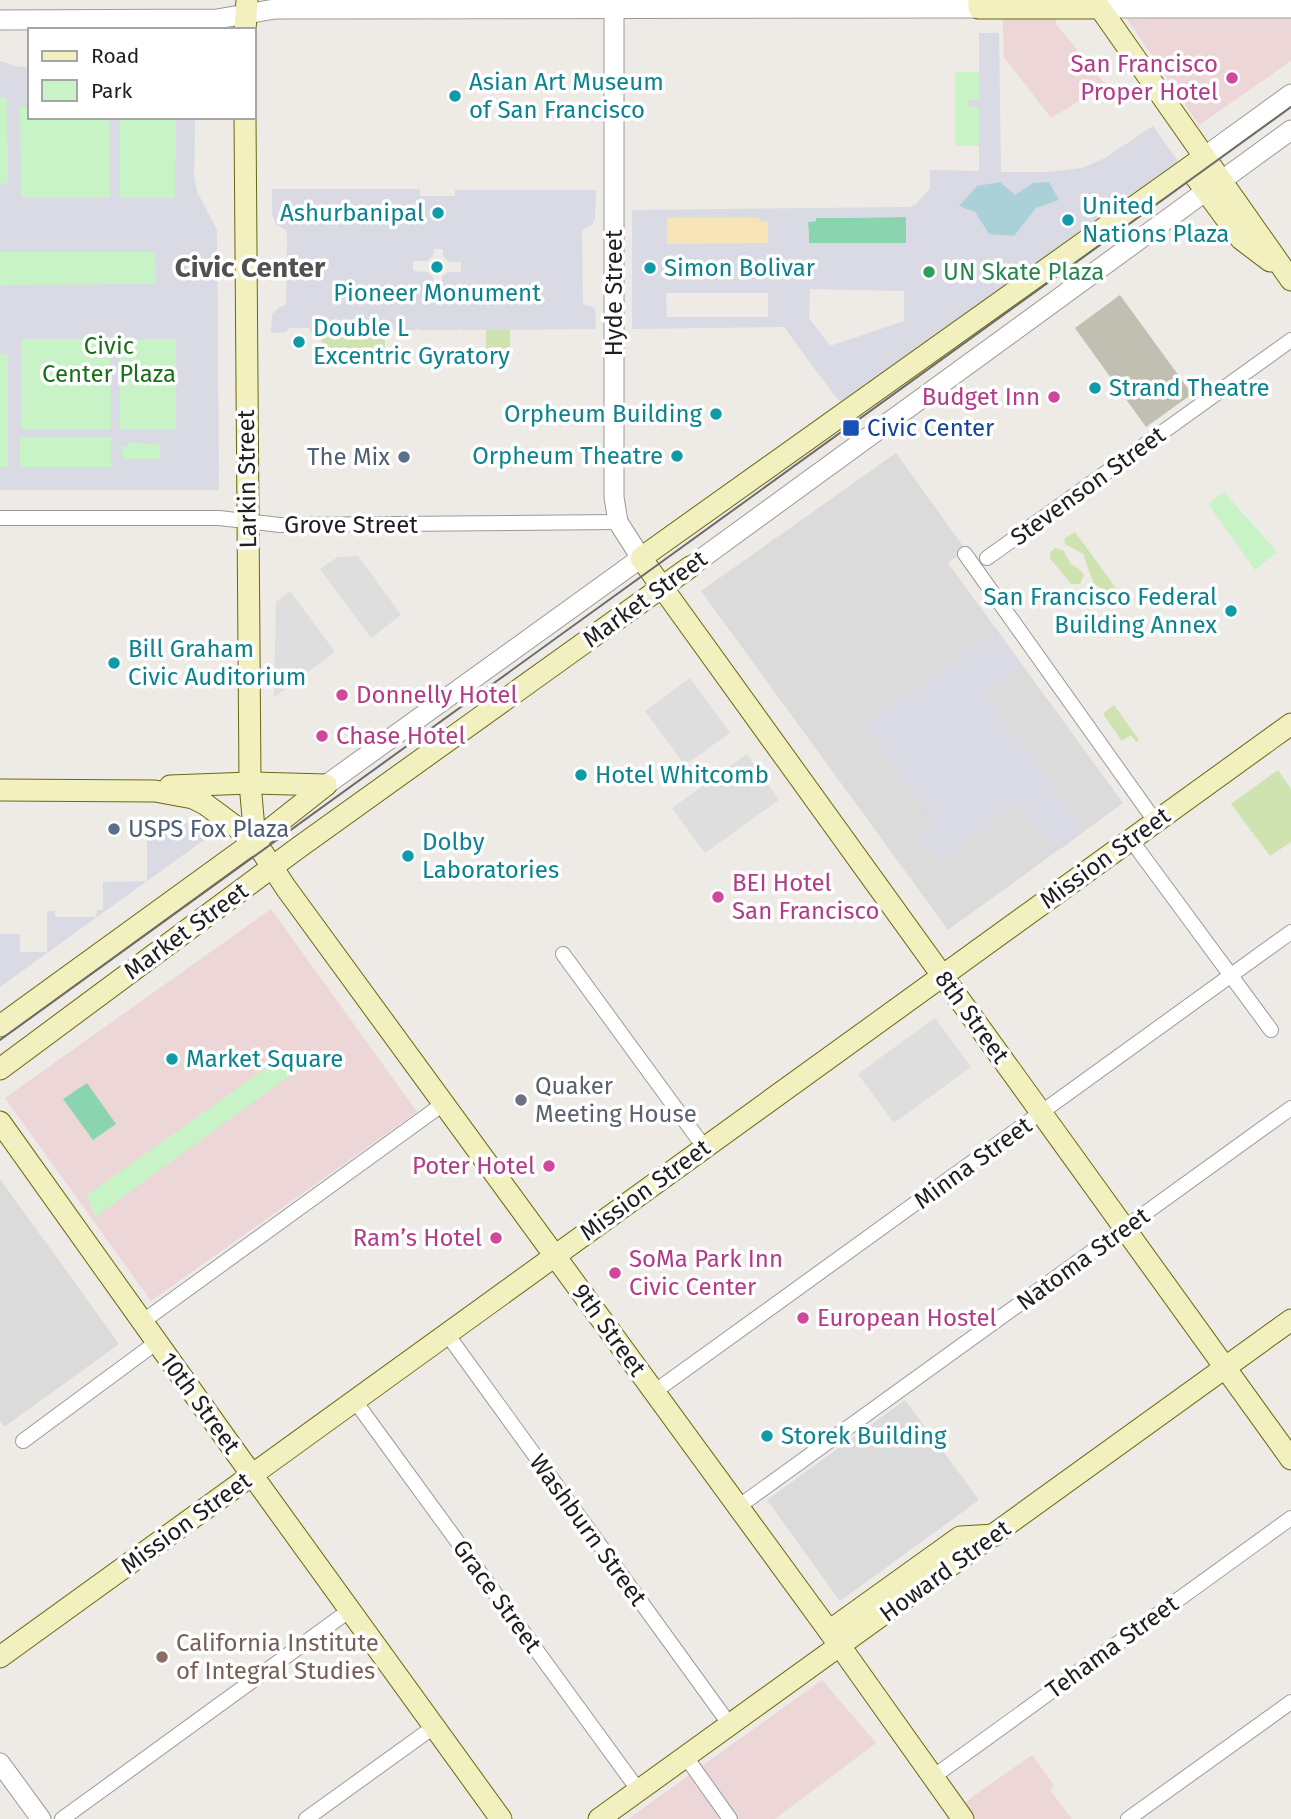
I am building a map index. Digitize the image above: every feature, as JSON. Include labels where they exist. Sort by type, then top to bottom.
[{"type":"main road","points":[[979,4],[1100,8],[1207,174],[1241,239],[1289,276]]},
{"type":"main road","name":"Larkin Street","points":[[245,119],[250,783],[255,842]]},
{"type":"main road","name":"Market Street","points":[[0,1069],[272,867],[651,574],[1207,174]]},
{"type":"main road","name":"Market Street","points":[[651,574],[690,567]]},
{"type":"main road","name":"8th Street","points":[[651,574],[1291,1459]]},
{"type":"main road","name":"Mission Street","points":[[0,1657],[1291,724]]},
{"type":"main road","points":[[130,790],[250,783],[326,785]]},
{"type":"main road","name":"Market Street","points":[[0,1026],[255,842],[326,785]]},
{"type":"main road","points":[[0,790],[130,790],[175,793],[205,804],[255,842]]},
{"type":"main road","name":"9th Street","points":[[255,842],[963,1819]]},
{"type":"main road","name":"10th Street","points":[[0,1122],[501,1819]]},
{"type":"main road","name":"Howard Street","points":[[599,1819],[730,1726],[834,1639],[995,1535],[1291,1320]]},
{"type":"street","points":[[0,20],[217,19],[275,9],[614,4],[979,4]]},
{"type":"street","name":"Hyde Street","points":[[614,4],[614,497],[618,522],[651,574]]},
{"type":"street","points":[[1100,8],[1291,8]]},
{"type":"street","name":"Market Street","points":[[690,567],[1033,315],[1207,174],[1291,94]]},
{"type":"street","name":"Market Street","points":[[1207,174],[1291,130]]},
{"type":"street","name":"Stevenson Street","points":[[987,558],[1291,340]]},
{"type":"street","name":"Grove Street","points":[[0,518],[219,518],[280,525],[618,522]]},
{"type":"street","points":[[964,554],[1155,821]]},
{"type":"street","name":"Market Street","points":[[326,785],[651,574]]},
{"type":"street","points":[[1131,839],[1271,1030]]},
{"type":"street","name":"Minna Street","points":[[654,1392],[1291,932]]},
{"type":"street","points":[[563,954],[704,1147]]},
{"type":"street","points":[[142,1322],[443,1104]]},
{"type":"street","name":"Natoma Street","points":[[738,1507],[1291,1108]]},
{"type":"street","name":"Washburn Street","points":[[447,1334],[730,1726]]},
{"type":"street","points":[[23,1441],[157,1342]]},
{"type":"street","name":"Grace Street","points":[[355,1401],[639,1791]]},
{"type":"street","name":"Tehama Street","points":[[933,1777],[1291,1518]]},
{"type":"street","points":[[62,1819],[350,1610]]},
{"type":"street","points":[[1128,1819],[1291,1702]]},
{"type":"street","points":[[306,1819],[435,1726]]},
{"type":"street","points":[[686,1757],[730,1819]]},
{"type":"street","points":[[0,1763],[41,1819]]},
{"type":"shaded area","points":[[1002,0],[1055,0],[1056,24],[1106,85],[1051,118],[1004,57]]},
{"type":"shaded area","points":[[1291,0],[1291,61],[1199,125],[1127,19],[1221,17]]},
{"type":"shaded area","name":"United Nations Plaza","points":[[979,33],[999,33],[1001,172],[1049,172],[1082,168],[1105,158],[1153,126],[1182,167],[849,409],[834,395],[784,327],[632,329],[632,210],[909,207],[915,205],[930,188],[930,170],[979,171],[979,107],[969,107],[969,100],[979,100]],"holes":[[[1033,184],[1059,200],[1036,208],[989,234],[975,212],[960,206],[1015,196]],[[906,217],[906,243],[809,243],[808,222],[816,221],[816,218]],[[667,218],[759,218],[760,221],[768,222],[768,243],[667,244]],[[810,289],[904,291],[904,321],[830,346],[809,318]],[[666,293],[768,293],[768,317],[667,317]]]},
{"type":"shaded area","name":"Civic Center Plaza","points":[[0,61],[28,68],[28,106],[20,107],[21,198],[110,198],[110,119],[120,119],[120,198],[175,198],[176,119],[195,119],[194,175],[197,192],[217,230],[219,490],[0,490],[0,467],[8,467],[8,354],[0,353],[0,285],[156,284],[155,252],[0,252],[0,184],[8,183],[7,98],[0,98]],"holes":[[[21,339],[110,339],[111,429],[21,429]],[[120,339],[176,339],[176,429],[120,429]],[[20,437],[111,437],[111,467],[20,467]],[[129,442],[160,445],[160,459],[122,459],[122,446],[129,446]]]},
{"type":"shaded area","points":[[272,189],[420,189],[420,196],[455,196],[455,190],[596,190],[595,218],[592,225],[582,230],[583,305],[595,309],[596,329],[366,328],[365,331],[322,331],[322,328],[319,328],[318,332],[310,332],[310,328],[288,328],[287,332],[271,333],[272,314],[286,305],[287,235],[286,230],[276,225],[272,214]],"holes":[[[434,249],[443,249],[443,256],[449,262],[461,262],[461,272],[448,272],[442,277],[442,285],[433,284],[433,277],[427,272],[413,271],[413,261],[427,261],[433,256]]]},
{"type":"shaded area","points":[[1120,295],[1192,394],[1146,427],[1075,328]]},
{"type":"shaded area","points":[[896,453],[966,550],[948,563],[1123,803],[948,930],[701,591]]},
{"type":"shaded area","points":[[358,556],[401,615],[371,638],[320,569],[338,557]]},
{"type":"shaded area","points":[[290,591],[335,652],[274,697],[276,602]]},
{"type":"shaded area","points":[[997,630],[1022,665],[984,693],[1085,831],[1056,852],[1019,802],[938,862],[920,838],[937,825],[865,726]]},
{"type":"shaded area","points":[[690,678],[730,733],[685,765],[645,711]]},
{"type":"shaded area","points":[[747,754],[779,800],[705,853],[672,808]]},
{"type":"shaded area","points":[[162,816],[186,822],[196,829],[204,840],[147,881],[147,818]]},
{"type":"shaded area","points":[[147,881],[0,987],[0,934],[20,934],[20,952],[47,952],[47,911],[55,911],[55,917],[96,917],[97,910],[103,910],[103,882]]},
{"type":"shaded area","name":"Market Square","points":[[271,909],[417,1112],[151,1301],[5,1098]]},
{"type":"shaded area","points":[[935,1018],[971,1067],[894,1123],[858,1074]]},
{"type":"shaded area","points":[[0,1179],[119,1344],[4,1427],[0,1421]]},
{"type":"shaded area","points":[[905,1400],[979,1500],[840,1601],[767,1500]]},
{"type":"shaded area","points":[[822,1680],[876,1743],[775,1819],[628,1819]]},
{"type":"shaded area","points":[[1032,1755],[1054,1785],[1050,1790],[1072,1819],[946,1819],[975,1795]]},
{"type":"green space","name":"Civic Center Plaza","points":[[0,61],[28,68],[28,119],[195,119],[194,175],[197,192],[217,230],[218,489],[0,490]]},
{"type":"green space","points":[[955,72],[979,72],[979,100],[969,100],[969,107],[979,107],[979,146],[955,146]]},
{"type":"green space","points":[[906,217],[906,243],[809,243],[808,222],[816,221],[816,218]]},
{"type":"green space","points":[[510,328],[510,352],[486,352],[486,329]]},
{"type":"green space","points":[[321,335],[385,335],[385,348],[322,348]]},
{"type":"green space","points":[[1224,492],[1277,552],[1255,570],[1208,504]]},
{"type":"green space","points":[[1075,532],[1118,591],[1110,594],[1094,584],[1083,554],[1065,544],[1064,539]]},
{"type":"green space","points":[[1055,548],[1063,550],[1071,564],[1084,575],[1080,584],[1071,584],[1050,558],[1050,553]]},
{"type":"green space","points":[[1114,705],[1139,740],[1136,742],[1131,735],[1122,741],[1103,714]]},
{"type":"green space","points":[[1278,770],[1291,789],[1291,842],[1270,856],[1231,804]]},
{"type":"green space","points":[[290,1051],[302,1067],[95,1217],[87,1195]]},
{"type":"green space","points":[[87,1083],[116,1124],[93,1140],[63,1099]]},
{"type":"sand","points":[[667,218],[760,218],[768,222],[768,244],[667,244]]},
{"type":"water","points":[[1000,182],[1015,195],[1033,183],[1049,182],[1059,200],[1036,208],[1014,236],[989,234],[975,212],[959,206],[977,186]]},
{"type":"tram line","points":[[0,1040],[1291,107]]},
{"type":"place","name":"San Francisco Proper Hotel","points":[[1232,78]]},
{"type":"place","name":"Asian Art Museum of San Francisco","points":[[455,96]]},
{"type":"place","name":"Ashurbanipal","points":[[438,213]]},
{"type":"place","name":"United Nations Plaza","points":[[1068,220]]},
{"type":"place","name":"Pioneer Monument","points":[[437,267]]},
{"type":"place","name":"Simon Bolivar","points":[[650,268]]},
{"type":"place","name":"UN Skate Plaza","points":[[929,272]]},
{"type":"place","name":"Double L Excentric Gyratory","points":[[299,342]]},
{"type":"place","name":"Strand Theatre","points":[[1095,388]]},
{"type":"place","name":"Budget Inn","points":[[1054,397]]},
{"type":"place","name":"Orpheum Building","points":[[716,414]]},
{"type":"place","name":"Civic Center","points":[[851,428]]},
{"type":"place","name":"Orpheum Theatre","points":[[677,456]]},
{"type":"place","name":"The Mix","points":[[404,457]]},
{"type":"place","name":"San Francisco Federal Building Annex","points":[[1231,611]]},
{"type":"place","name":"Bill Graham Civic Auditorium","points":[[114,663]]},
{"type":"place","name":"Donnelly Hotel","points":[[342,695]]},
{"type":"place","name":"Chase Hotel","points":[[322,736]]},
{"type":"place","name":"Hotel Whitcomb","points":[[581,775]]},
{"type":"place","name":"USPS Fox Plaza","points":[[114,829]]},
{"type":"place","name":"Dolby Laboratories","points":[[408,856]]},
{"type":"place","name":"BEI Hotel San Francisco","points":[[718,897]]},
{"type":"place","name":"Market Square","points":[[172,1059]]},
{"type":"place","name":"Quaker Meeting House","points":[[521,1100]]},
{"type":"place","name":"Poter Hotel","points":[[549,1166]]},
{"type":"place","name":"Ram’s Hotel","points":[[496,1238]]},
{"type":"place","name":"SoMa Park Inn Civic Center","points":[[615,1273]]},
{"type":"place","name":"European Hostel","points":[[803,1318]]},
{"type":"place","name":"Storek Building","points":[[767,1436]]},
{"type":"place","name":"California Institute of Integral Studies","points":[[162,1657]]},
{"type":"district","name":"Civic Center","points":[[250,267]]}]
